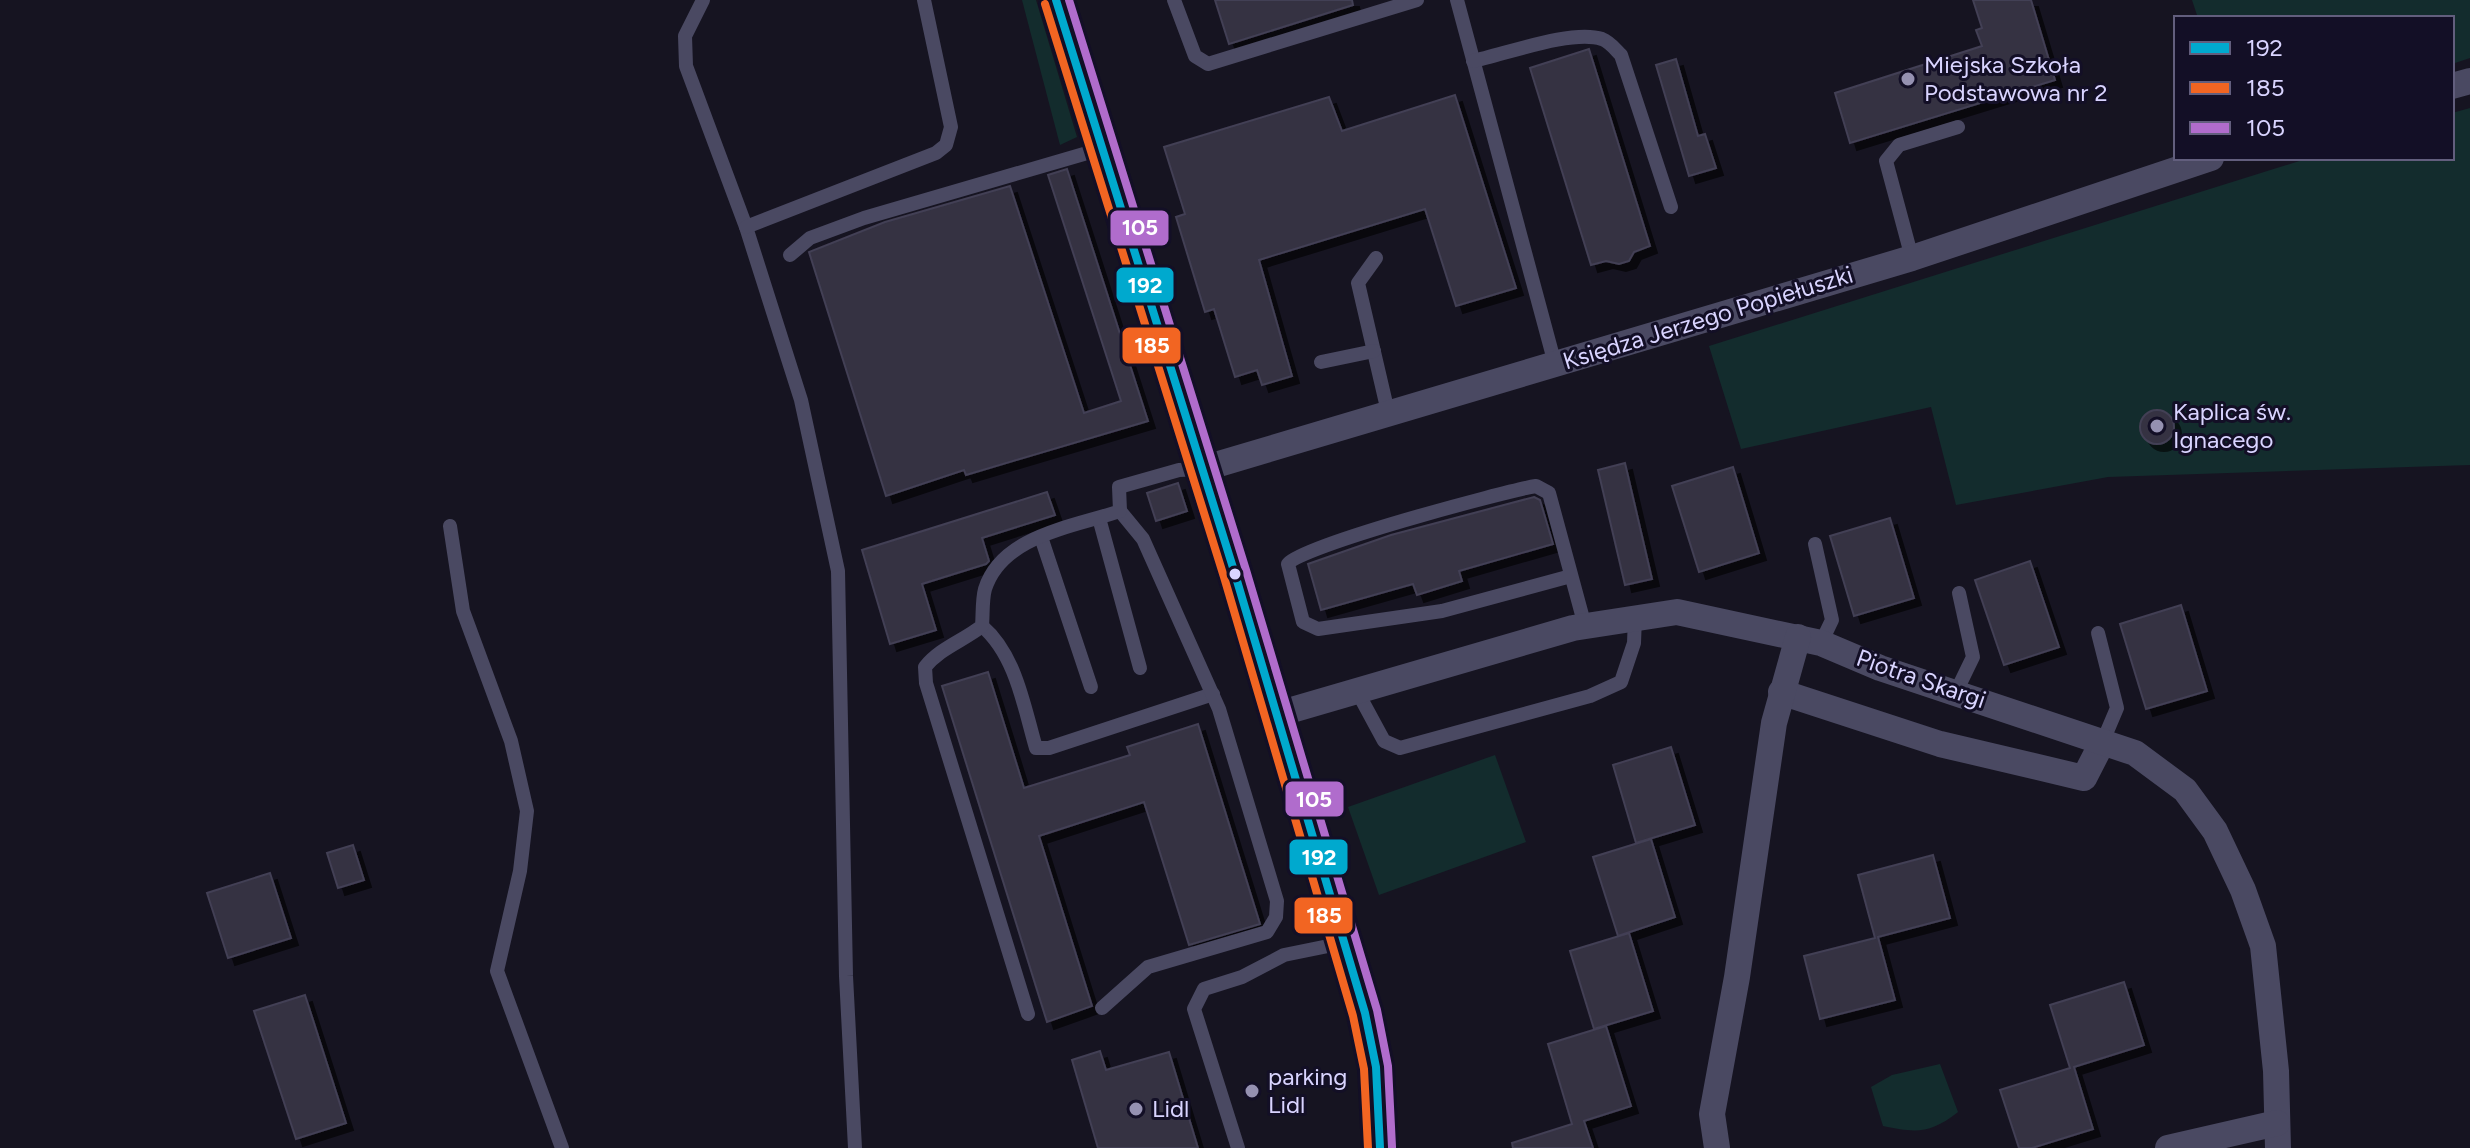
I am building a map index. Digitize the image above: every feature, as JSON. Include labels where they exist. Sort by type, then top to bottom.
[{"type":"street","points":[[1056,0],[1278,714],[1365,1013],[1376,1067],[1380,1148]]},
{"type":"street","name":"Księdza Jerzego Popiełuszki","points":[[1202,469],[1912,258],[2205,160]]},
{"type":"street","name":"Piotra Skargi","points":[[1278,714],[1585,626],[1677,612],[1810,640],[1880,668],[2135,753],[2185,790],[2215,831],[2263,946],[2276,1071],[2278,1136]]},
{"type":"street","points":[[1717,1148],[1712,1114],[1781,692],[1810,640]]},
{"type":"street","points":[[1781,692],[1940,744],[2084,778],[2103,741]]},
{"type":"street","points":[[2168,1148],[2278,1136]]},
{"type":"lane","points":[[703,0],[685,36],[686,66],[746,227],[801,400],[838,571],[846,976],[855,1148]]},
{"type":"lane","points":[[746,227],[936,153],[946,145],[951,127],[924,0]]},
{"type":"lane","points":[[1174,0],[1195,56],[1208,64],[1417,0]]},
{"type":"lane","points":[[1457,0],[1555,364]]},
{"type":"lane","points":[[1473,61],[1568,39],[1590,36],[1606,40],[1621,55],[1671,207]]},
{"type":"lane","points":[[1912,258],[1886,161],[1899,145],[1958,127]]},
{"type":"lane","points":[[790,255],[810,238],[864,218],[1101,149]]},
{"type":"lane","points":[[1376,258],[1358,283],[1388,412]]},
{"type":"lane","points":[[1321,362],[1374,351]]},
{"type":"lane","points":[[1102,1008],[1148,967],[1247,939],[1273,926],[1277,901],[1213,694],[1143,539],[1120,511],[1119,487],[1179,470],[1202,469]]},
{"type":"lane","points":[[1571,576],[1442,611],[1318,629],[1303,622],[1288,564],[1303,553],[1351,537],[1536,486],[1549,493],[1585,626]]},
{"type":"lane","points":[[1028,1014],[926,683],[925,667],[937,652],[964,640],[982,626],[985,588],[1005,556],[1041,537],[1120,511]]},
{"type":"lane","points":[[1099,518],[1140,668]]},
{"type":"lane","points":[[450,526],[463,611],[511,741],[527,811],[520,871],[497,971],[562,1148]]},
{"type":"lane","points":[[1041,537],[1091,687]]},
{"type":"lane","points":[[1810,640],[1832,620],[1815,544]]},
{"type":"lane","points":[[1956,692],[1973,657],[1959,593]]},
{"type":"lane","points":[[1358,693],[1384,741],[1400,748],[1475,729],[1590,696],[1621,682],[1634,643],[1635,617]]},
{"type":"lane","points":[[982,626],[999,640],[1011,667],[1036,748],[1049,748],[1213,694]]},
{"type":"lane","points":[[2098,633],[2117,708],[2103,741]]},
{"type":"lane","points":[[1238,1148],[1194,1009],[1204,989],[1242,977],[1284,955],[1343,943]]},
{"type":"green space","points":[[1022,0],[1036,0],[1077,137],[1060,145]]},
{"type":"green space","points":[[2192,0],[2470,0],[2470,58],[2454,63],[2454,16],[2197,16]]},
{"type":"green space","points":[[2470,108],[2470,465],[2108,477],[1956,505],[1931,407],[1741,449],[1709,346],[2303,160],[2454,160],[2454,112]]},
{"type":"green space","points":[[1495,755],[1526,842],[1379,895],[1348,807]]},
{"type":"green space","points":[[1940,1064],[1958,1112],[1922,1130],[1883,1126],[1871,1087],[1892,1075]]},
{"type":"building","points":[[1215,0],[1352,0],[1353,5],[1229,44]]},
{"type":"building","points":[[1973,0],[2031,0],[2055,80],[1850,143],[1835,93],[1982,46],[1976,30],[1982,28]]},
{"type":"building","points":[[1589,49],[1650,246],[1634,252],[1629,261],[1619,264],[1606,261],[1591,265],[1530,68]]},
{"type":"building","points":[[1676,59],[1698,136],[1705,134],[1716,168],[1689,176],[1656,65]]},
{"type":"building","points":[[1455,95],[1516,288],[1456,306],[1425,209],[1259,260],[1292,376],[1262,385],[1257,370],[1235,377],[1214,309],[1205,312],[1176,217],[1185,214],[1164,147],[1329,97],[1342,131]]},
{"type":"building","points":[[1067,169],[1148,421],[966,475],[964,470],[886,496],[809,252],[885,222],[1010,186],[1084,413],[1121,401],[1048,175]]},
{"type":"building","name":"Kaplica św. Ignacego","points":[[2157,410],[2169,415],[2174,427],[2169,439],[2157,444],[2145,439],[2140,427],[2145,415]]},
{"type":"building","points":[[1625,463],[1652,579],[1625,585],[1598,470]]},
{"type":"building","points":[[1733,467],[1759,553],[1699,572],[1672,486]]},
{"type":"building","points":[[1178,483],[1187,511],[1156,521],[1147,493]]},
{"type":"building","points":[[1047,492],[1055,515],[982,538],[989,561],[986,564],[922,584],[936,630],[890,644],[862,550]]},
{"type":"building","points":[[1534,497],[1540,500],[1553,544],[1459,571],[1462,581],[1417,595],[1413,584],[1321,610],[1308,564],[1391,535]]},
{"type":"building","points":[[1890,518],[1914,598],[1854,616],[1830,536]]},
{"type":"building","points":[[2030,561],[2059,647],[2004,665],[1975,580]]},
{"type":"building","points":[[2181,605],[2207,691],[2146,709],[2120,624]]},
{"type":"building","points":[[988,672],[1024,788],[1130,755],[1127,747],[1198,724],[1260,924],[1189,945],[1144,802],[1039,836],[1092,1006],[1047,1022],[942,686]]},
{"type":"building","points":[[1671,747],[1695,825],[1636,843],[1613,765]]},
{"type":"building","points":[[1651,839],[1675,917],[1618,936],[1593,857]]},
{"type":"building","points":[[353,845],[364,880],[338,888],[327,853]]},
{"type":"building","points":[[1933,855],[1950,918],[1878,937],[1895,1000],[1820,1019],[1804,956],[1875,938],[1858,875]]},
{"type":"building","points":[[270,873],[291,938],[228,958],[207,893]]},
{"type":"building","points":[[1629,933],[1653,1011],[1594,1029],[1570,951]]},
{"type":"building","points":[[2124,982],[2144,1045],[2074,1067],[2093,1129],[2032,1148],[2019,1148],[2000,1090],[2070,1068],[2050,1005]]},
{"type":"building","points":[[305,995],[346,1123],[296,1139],[254,1011]]},
{"type":"building","points":[[1606,1026],[1631,1106],[1584,1121],[1593,1148],[1513,1148],[1512,1143],[1572,1124],[1548,1044]]},
{"type":"building","name":"Lidl","points":[[1100,1051],[1106,1070],[1169,1052],[1198,1148],[1098,1148],[1072,1060]]},
{"type":"transit line","name":"192","points":[[1056,0],[1235,574],[1365,1013],[1376,1067],[1380,1148]]},
{"type":"transit line","name":"105","points":[[1069,0],[1246,570],[1377,1010],[1388,1066],[1392,1147]]},
{"type":"transit line","name":"185","points":[[1045,4],[1224,577],[1353,1016],[1364,1069],[1368,1148]]},
{"type":"place","name":"Miejska Szkoła Podstawowa nr 2","points":[[1908,79]]},
{"type":"place","name":"Kaplica św. Ignacego","points":[[2157,426]]},
{"type":"place","name":"parking Lidl","points":[[1252,1091]]},
{"type":"place","name":"Lidl","points":[[1136,1109]]}]
